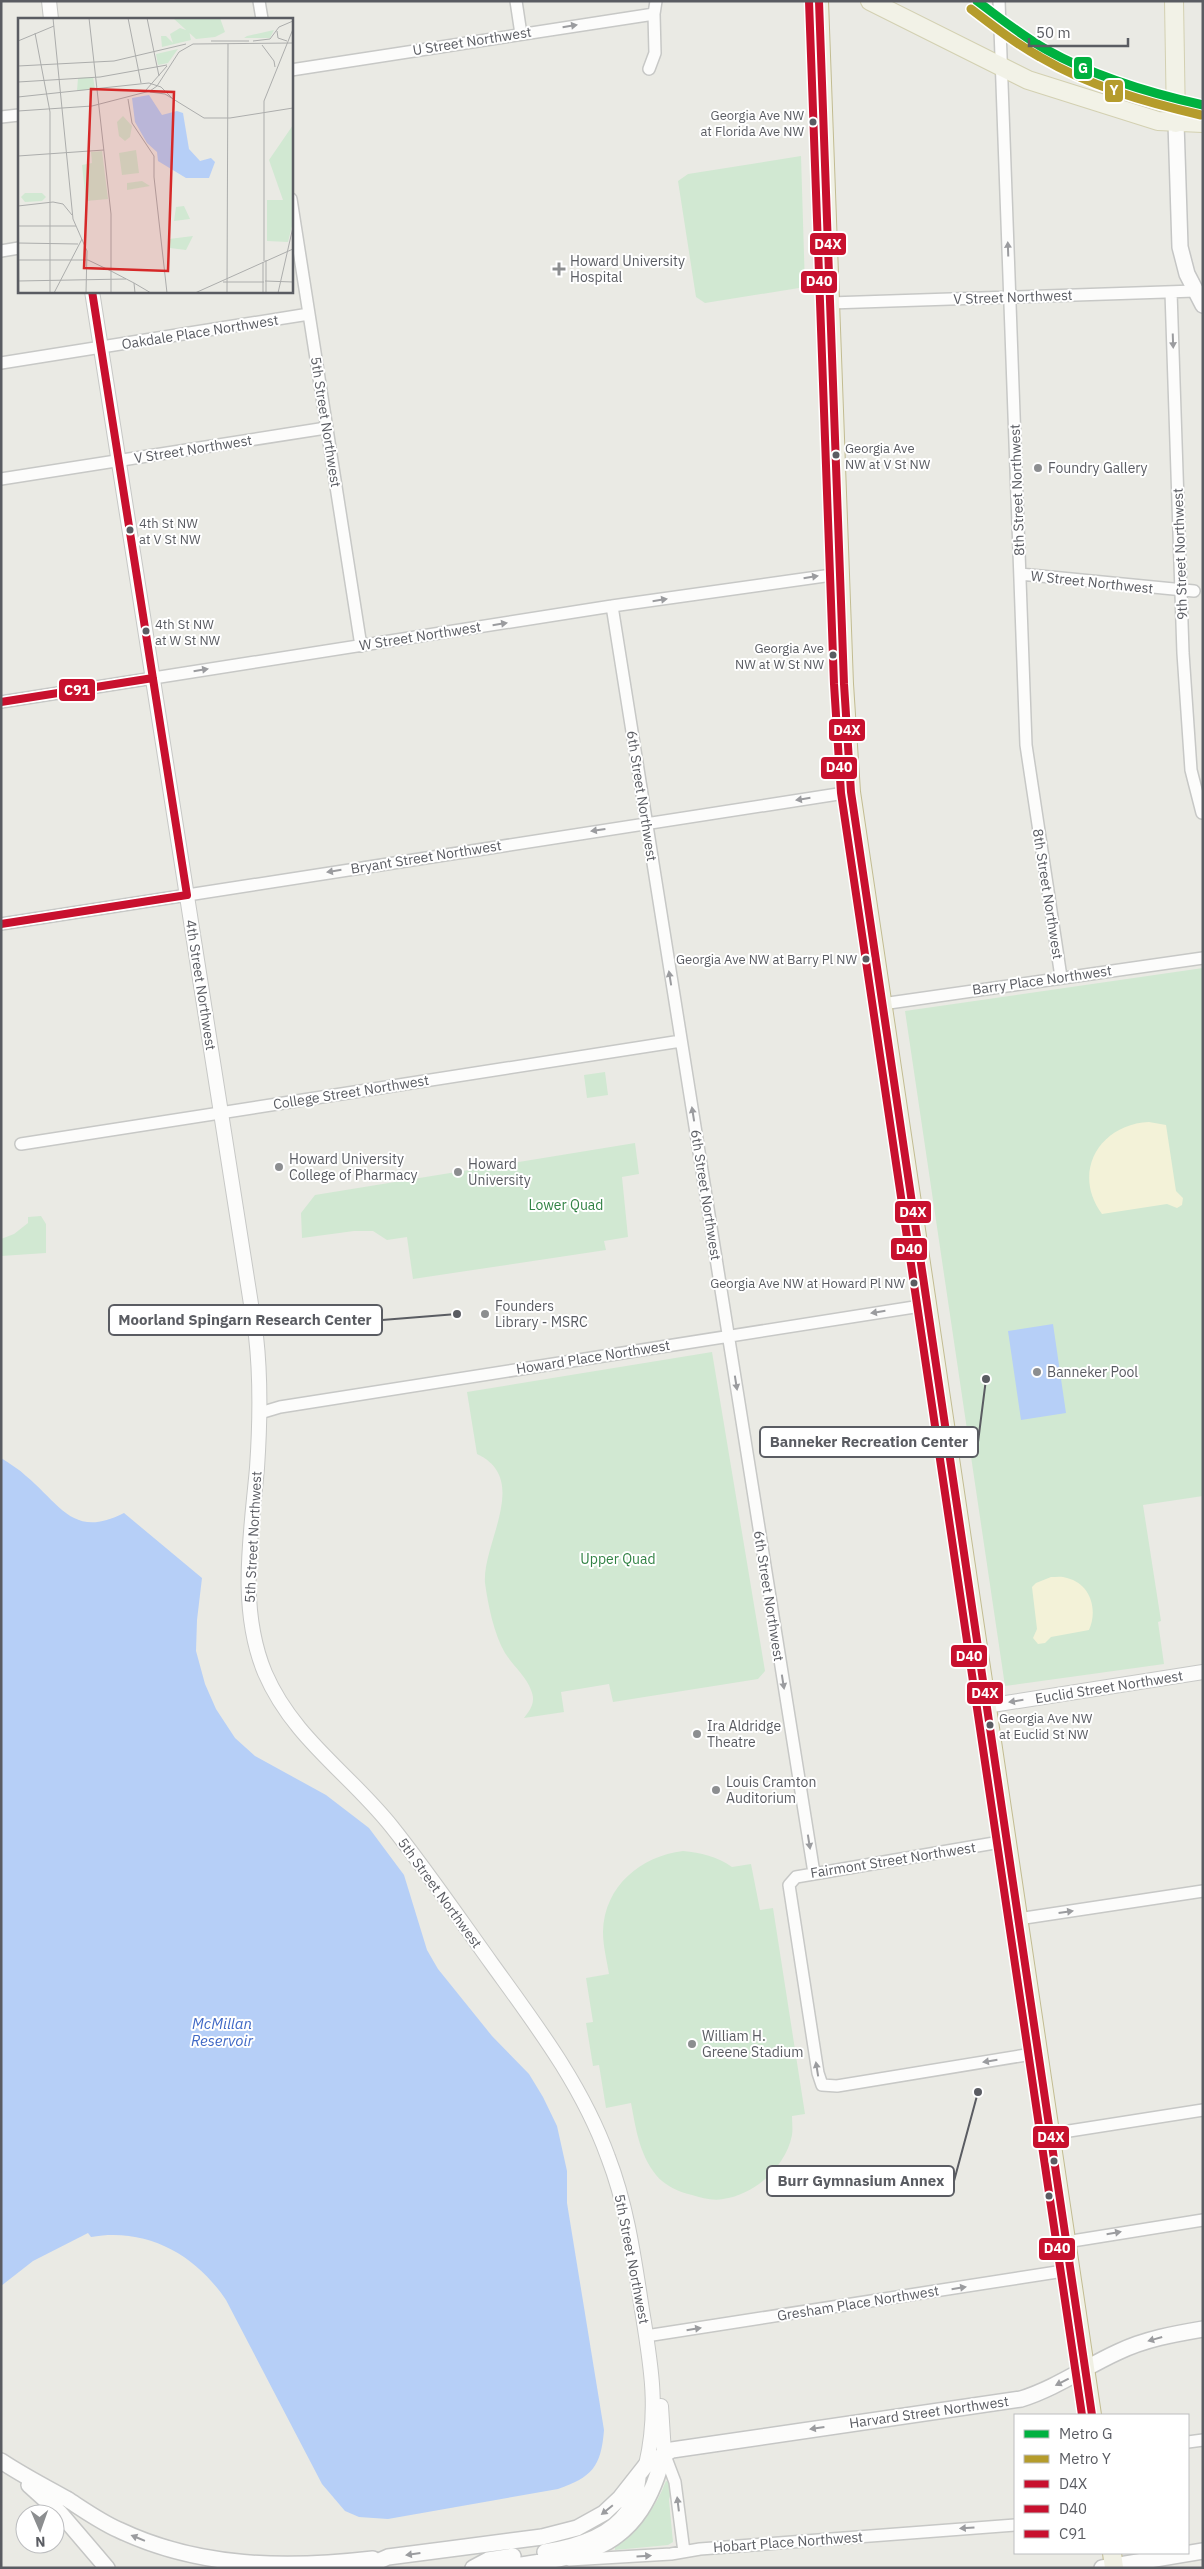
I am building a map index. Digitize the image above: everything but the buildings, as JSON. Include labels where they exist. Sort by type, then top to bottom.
[{"type":"highway","points":[[819,1],[840,574],[851,792],[1092,2414]]},
{"type":"main road","points":[[870,1],[1028,80],[1150,119],[1176,123],[1203,123]]},
{"type":"main road","points":[[1174,1],[1179,240],[1187,274],[1203,306]]},
{"type":"main road","name":"Harvard Street Northwest","points":[[642,2469],[664,2453],[682,2448],[1016,2400],[1046,2390],[1133,2346],[1160,2337],[1203,2329]]},
{"type":"main road","name":"Hobart Place Northwest","points":[[499,2568],[560,2560],[598,2548],[629,2524],[649,2497],[664,2453]]},
{"type":"main road","points":[[6,2464],[119,2530],[184,2554],[238,2564],[294,2567],[542,2537],[571,2530],[587,2524],[608,2510],[620,2498],[642,2469]]},
{"type":"main road","points":[[6,2464],[60,2513],[107,2568]]},
{"type":"main road","points":[[473,2568],[493,2559],[568,2547],[602,2533],[624,2515],[631,2506],[642,2469]]},
{"type":"main road","points":[[1189,2553],[1203,2551]]},
{"type":"main road","points":[[184,2554],[206,2568]]},
{"type":"main road","points":[[1111,2563],[1180,2554]]},
{"type":"main road","points":[[363,2568],[388,2557]]},
{"type":"street","points":[[49,1],[51,18]]},
{"type":"street","points":[[259,1],[262,18]]},
{"type":"street","points":[[516,1],[521,34]]},
{"type":"street","points":[[649,69],[655,53],[654,14],[656,1]]},
{"type":"street","name":"8th Street Northwest","points":[[999,1],[1026,745],[1061,977]]},
{"type":"street","name":"U Street Northwest","points":[[292,70],[654,14]]},
{"type":"street","points":[[1,117],[18,114]]},
{"type":"street","name":"5th Street Northwest","points":[[292,202],[361,646]]},
{"type":"street","points":[[1,251],[18,248]]},
{"type":"street","name":"V Street Northwest","points":[[830,303],[1196,291]]},
{"type":"street","name":"4th Street Northwest","points":[[92,292],[256,1336],[260,1377],[260,1413]]},
{"type":"street","name":"9th Street Northwest","points":[[1171,292],[1181,592],[1191,770],[1202,814]]},
{"type":"street","name":"Oakdale Place Northwest","points":[[1,363],[309,314]]},
{"type":"street","name":"V Street Northwest","points":[[1,479],[326,428]]},
{"type":"street","name":"W Street Northwest","points":[[1,702],[612,606],[840,574]]},
{"type":"street","name":"W Street Northwest","points":[[1020,574],[1181,592],[1194,591]]},
{"type":"street","name":"6th Street Northwest","points":[[612,606],[814,1873]]},
{"type":"street","name":"Bryant Street Northwest","points":[[1,924],[646,822],[664,822],[851,792]]},
{"type":"street","name":"Barry Place Northwest","points":[[882,1004],[1203,958]]},
{"type":"street","name":"College Street Northwest","points":[[21,1144],[681,1042]]},
{"type":"street","name":"Howard Place Northwest","points":[[260,1413],[280,1407],[926,1305]]},
{"type":"street","name":"5th Street Northwest","points":[[260,1413],[248,1585],[252,1628],[264,1670],[292,1721],[391,1826],[570,2075],[595,2123],[616,2180],[630,2233],[653,2382],[654,2424],[642,2469]]},
{"type":"street","name":"Euclid Street Northwest","points":[[986,1706],[1203,1672]]},
{"type":"street","name":"Fairmont Street Northwest","points":[[1006,1842],[796,1877],[789,1885],[793,1921],[819,2082],[828,2087],[1038,2053]]},
{"type":"street","points":[[1018,1919],[1203,1891]]},
{"type":"street","points":[[1050,2134],[1203,2110]]},
{"type":"street","points":[[1066,2242],[1203,2220]]},
{"type":"street","name":"Gresham Place Northwest","points":[[646,2336],[1070,2270]]},
{"type":"street","name":"5th Street Northwest","points":[[653,2382],[662,2410],[664,2453],[675,2482],[684,2552]]},
{"type":"street","points":[[1189,2442],[1203,2440]]},
{"type":"street","name":"Hobart Place Northwest","points":[[560,2560],[587,2560],[1014,2525]]},
{"type":"green space","points":[[801,156],[805,287],[705,303],[696,297],[678,181],[688,174]]},
{"type":"green space","points":[[1203,968],[1203,1496],[1143,1505],[1161,1621],[1158,1622],[1164,1664],[1005,1686],[905,1011]]},
{"type":"green space","points":[[605,1072],[608,1095],[587,1098],[584,1075]]},
{"type":"green space","name":"Lower Quad","points":[[635,1143],[639,1174],[622,1177],[628,1237],[604,1241],[606,1250],[413,1279],[407,1237],[387,1240],[373,1231],[354,1231],[302,1238],[301,1213],[315,1195]]},
{"type":"green space","points":[[41,1216],[46,1224],[46,1253],[1,1256],[1,1239],[14,1234],[28,1223],[28,1217]]},
{"type":"green space","name":"Upper Quad","points":[[712,1352],[765,1671],[758,1679],[613,1702],[609,1684],[561,1692],[564,1712],[524,1718],[532,1705],[532,1694],[526,1680],[508,1658],[501,1645],[492,1619],[485,1583],[486,1567],[500,1513],[501,1479],[493,1465],[477,1454],[467,1392]]},
{"type":"green space","name":"William H. Greene Stadium","points":[[683,1851],[709,1856],[721,1860],[732,1867],[751,1864],[760,1910],[773,1908],[805,2114],[792,2116],[792,2133],[789,2147],[776,2168],[767,2178],[746,2192],[719,2200],[682,2192],[672,2188],[656,2175],[642,2149],[631,2103],[606,2108],[599,2065],[593,2066],[586,2023],[593,2022],[586,1978],[609,1974],[603,1932],[605,1916],[610,1901],[618,1887],[639,1867],[653,1859]]},
{"type":"green space","points":[[666,2481],[669,2482],[671,2492],[669,2500],[673,2542],[668,2545],[615,2550],[615,2547],[639,2526],[651,2510]]},
{"type":"sand","points":[[1149,1122],[1166,1125],[1176,1191],[1183,1198],[1182,1205],[1177,1208],[1167,1204],[1102,1214],[1093,1198],[1089,1182],[1090,1167],[1096,1153],[1104,1141],[1117,1131],[1132,1125]]},
{"type":"sand","points":[[1051,1577],[1065,1577],[1082,1586],[1087,1592],[1092,1606],[1092,1622],[1089,1630],[1051,1637],[1045,1643],[1038,1644],[1033,1638],[1037,1629],[1032,1587],[1036,1583]]},
{"type":"water","name":"Banneker Pool","points":[[1053,1324],[1066,1413],[1021,1420],[1008,1331]]},
{"type":"water","name":"McMillan Reservoir","points":[[1,1458],[23,1473],[69,1515],[80,1520],[92,1522],[107,1520],[124,1513],[202,1578],[197,1620],[196,1651],[205,1684],[216,1709],[235,1738],[255,1756],[326,1795],[369,1828],[404,1875],[427,1950],[438,1969],[492,2036],[529,2074],[543,2097],[557,2126],[567,2171],[567,2203],[604,2430],[603,2443],[597,2462],[587,2475],[579,2480],[558,2489],[388,2519],[359,2517],[345,2511],[322,2484],[226,2300],[214,2284],[185,2258],[168,2248],[132,2236],[91,2237],[88,2233],[33,2261],[1,2286]]},
{"type":"metro line","name":"G","points":[[977,1],[1011,27],[1065,60],[1123,83],[1203,105]]},
{"type":"metro line","name":"Y","points":[[971,9],[1022,46],[1078,76],[1138,99],[1201,115]]},
{"type":"transit line","name":"D40","points":[[809,1],[834,684],[841,793],[1082,2414]]},
{"type":"transit line","name":"D4X","points":[[819,1],[844,684],[851,792],[1092,2414]]},
{"type":"transit line","name":"C91","points":[[1,924],[187,895],[92,292]]},
{"type":"transit line","name":"C91","points":[[1,702],[153,678]]},
{"type":"place","name":"Georgia Ave NW at Florida Ave NW","points":[[813,122]]},
{"type":"place","name":"Howard University Hospital","points":[[559,269]]},
{"type":"place","name":"Georgia Ave NW at V St NW","points":[[836,455]]},
{"type":"place","name":"Foundry Gallery","points":[[1038,468]]},
{"type":"place","name":"4th St NW at V St NW","points":[[130,530]]},
{"type":"place","name":"4th St NW at W St NW","points":[[146,631]]},
{"type":"place","name":"Georgia Ave NW at W St NW","points":[[833,655]]},
{"type":"place","name":"Georgia Ave NW at Barry Pl NW","points":[[866,959]]},
{"type":"place","name":"Howard University College of Pharmacy","points":[[279,1167]]},
{"type":"place","name":"Howard University","points":[[458,1172]]},
{"type":"place","name":"Georgia Ave NW at Howard Pl NW","points":[[914,1283]]},
{"type":"place","name":"Moorland Spingarn Research Center","points":[[457,1314]]},
{"type":"place","name":"Founders Library - MSRC","points":[[485,1314]]},
{"type":"place","name":"Banneker Pool","points":[[1037,1372]]},
{"type":"place","name":"Banneker Recreation Center","points":[[986,1379]]},
{"type":"place","name":"Georgia Ave NW at Euclid St NW","points":[[990,1725]]},
{"type":"place","name":"Ira Aldridge Theatre","points":[[697,1734]]},
{"type":"place","name":"Louis Cramton Auditorium","points":[[716,1790]]},
{"type":"place","name":"William H. Greene Stadium","points":[[692,2044]]},
{"type":"place","name":"Burr Gymnasium Annex","points":[[978,2092]]}]
